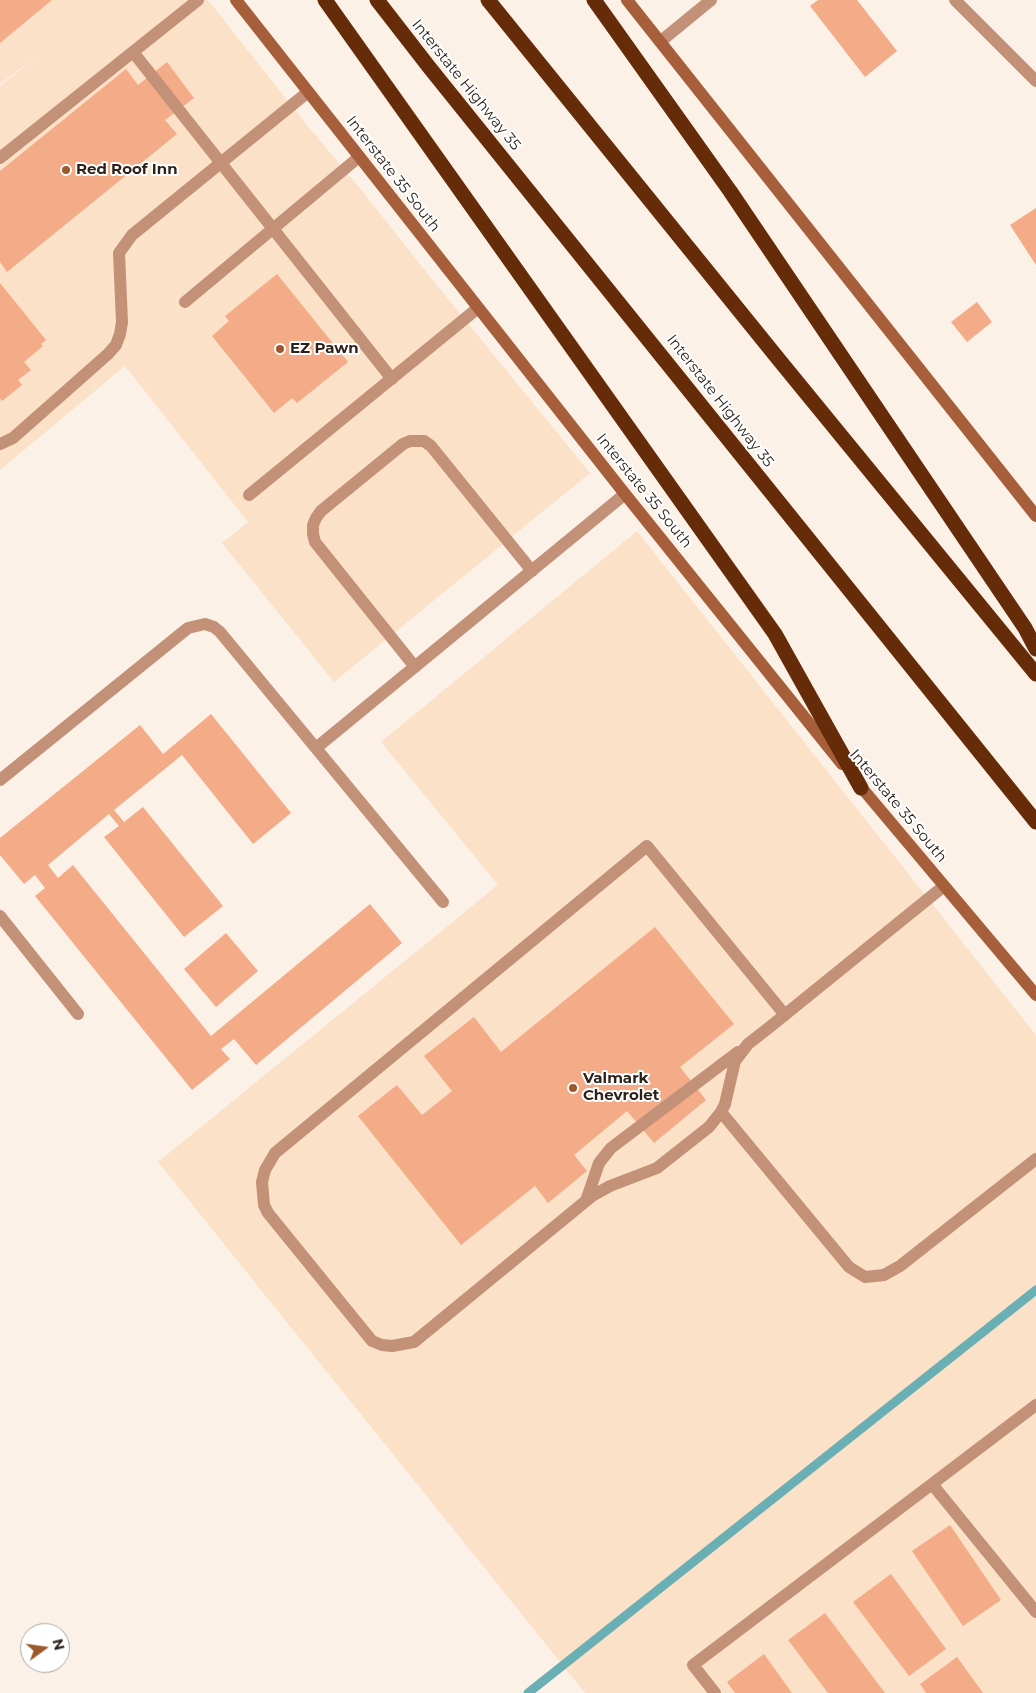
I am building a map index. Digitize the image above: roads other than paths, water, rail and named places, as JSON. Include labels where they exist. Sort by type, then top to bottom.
[{"type":"highway","points":[[325,0],[775,634],[861,788]]},
{"type":"highway","name":"Interstate Highway 35","points":[[377,0],[1036,822]]},
{"type":"highway","points":[[488,0],[1036,674]]},
{"type":"highway","points":[[594,0],[730,191],[1025,628],[1036,649]]},
{"type":"main road","name":"Interstate 35 South","points":[[236,0],[625,494],[861,788],[1036,996]]},
{"type":"main road","points":[[627,0],[1036,516]]},
{"type":"street","points":[[0,158],[198,0]]},
{"type":"street","points":[[661,41],[711,0]]},
{"type":"street","points":[[955,0],[1036,81]]},
{"type":"street","points":[[133,52],[392,379]]},
{"type":"street","points":[[0,444],[13,438],[116,345],[120,334],[122,311],[119,253],[124,243],[308,92]]},
{"type":"street","points":[[185,302],[359,157]]},
{"type":"street","points":[[249,495],[478,308]]},
{"type":"street","points":[[415,667],[315,542],[313,534],[314,525],[321,511],[404,444],[410,441],[424,441],[431,446],[532,571]]},
{"type":"street","points":[[316,748],[625,494]]},
{"type":"street","points":[[0,780],[188,628],[205,624],[214,627],[220,632],[443,902]]},
{"type":"street","points":[[748,1044],[735,1060],[725,1104],[709,1127],[662,1164],[644,1174],[610,1186],[586,1201],[414,1342],[392,1346],[372,1341],[268,1213],[264,1205],[262,1182],[265,1170],[275,1153],[647,846],[785,1015]]},
{"type":"street","points":[[586,1201],[599,1162],[611,1148],[785,1015],[944,886]]},
{"type":"street","points":[[0,916],[78,1014]]},
{"type":"street","points":[[721,1112],[849,1267],[865,1277],[884,1275],[900,1266],[1036,1159]]},
{"type":"street","points":[[715,1693],[693,1665],[1036,1405]]},
{"type":"street","points":[[932,1484],[1036,1612]]},
{"type":"waterway","points":[[528,1693],[1036,1290]]},
{"type":"place","name":"Red Roof Inn","points":[[66,170]]},
{"type":"place","name":"EZ Pawn","points":[[280,349]]},
{"type":"place","name":"Valmark Chevrolet","points":[[573,1088]]}]
